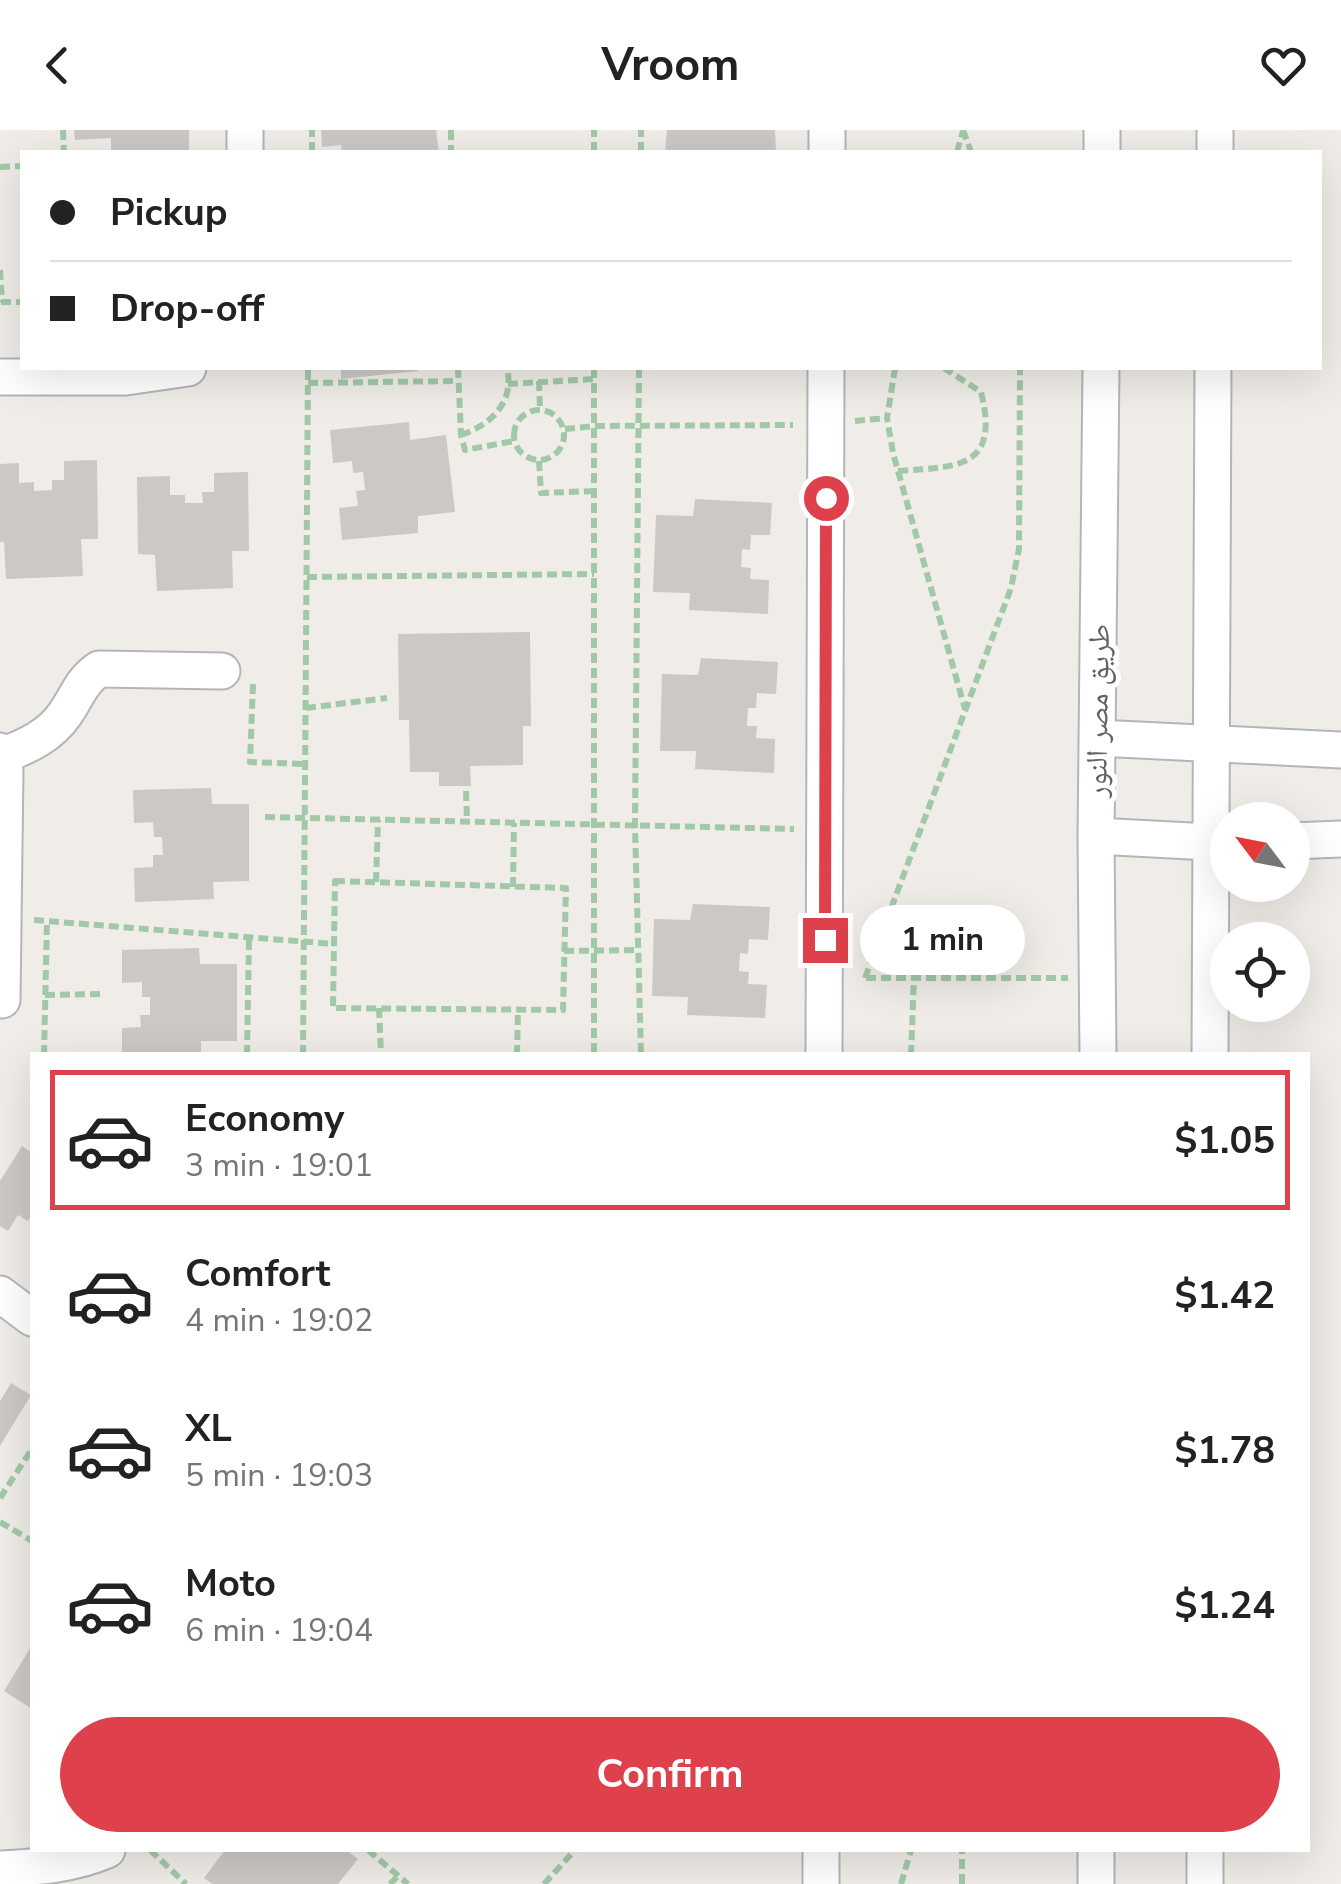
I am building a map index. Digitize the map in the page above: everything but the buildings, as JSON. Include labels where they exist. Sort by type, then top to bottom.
[{"type":"street","points":[[0,378],[126,377],[174,370]]},
{"type":"street","points":[[824,1052],[826,370]]},
{"type":"street","name":"طريق مصر النور","points":[[1098,1052],[1101,370]]},
{"type":"street","points":[[1213,370],[1210,743],[1215,802]]},
{"type":"street","points":[[2,1000],[2,753],[36,742],[62,719],[84,679],[99,669],[222,671]]},
{"type":"street","points":[[1098,738],[1341,750]]},
{"type":"street","points":[[1096,836],[1210,842]]},
{"type":"street","points":[[1310,840],[1341,839]]},
{"type":"street","points":[[1210,1052],[1216,902]]},
{"type":"street","points":[[0,1294],[30,1316]]},
{"type":"street","points":[[0,1868],[45,1867],[102,1852]]},
{"type":"street","points":[[821,1884],[822,1852]]},
{"type":"street","points":[[1096,1852],[1096,1884]]},
{"type":"street","points":[[1205,1852],[1205,1884]]},
{"type":"path","points":[[0,270],[1,302]]},
{"type":"path","points":[[303,1052],[308,370]]},
{"type":"path","points":[[458,370],[465,450],[514,440]]},
{"type":"path","points":[[461,435],[482,428],[497,414],[506,396],[506,370]]},
{"type":"path","points":[[594,370],[594,1052]]},
{"type":"path","points":[[639,370],[635,826],[640,1052]]},
{"type":"path","points":[[895,370],[887,418],[898,471],[966,710]]},
{"type":"path","points":[[898,471],[962,463],[981,448],[988,422],[981,392],[947,370]]},
{"type":"path","points":[[865,978],[1011,588],[1019,550],[1020,370]]},
{"type":"path","points":[[508,384],[594,379]]},
{"type":"path","points":[[308,383],[458,381]]},
{"type":"path","points":[[539,381],[540,409]]},
{"type":"path","points":[[540,409],[560,419],[564,429],[560,452],[539,461],[519,451],[514,440],[519,419],[540,409]]},
{"type":"path","points":[[564,429],[826,424]]},
{"type":"path","points":[[539,461],[540,493],[594,491]]},
{"type":"path","points":[[306,577],[594,574]]},
{"type":"path","points":[[222,671],[254,672],[250,762],[305,764]]},
{"type":"path","points":[[306,708],[387,698]]},
{"type":"path","points":[[466,791],[467,822]]},
{"type":"path","points":[[266,817],[825,830]]},
{"type":"path","points":[[376,882],[378,820]]},
{"type":"path","points":[[513,887],[514,823]]},
{"type":"path","points":[[336,881],[376,882],[566,888],[563,1010],[333,1008],[336,881]]},
{"type":"path","points":[[1,918],[334,944]]},
{"type":"path","points":[[44,1052],[47,921]]},
{"type":"path","points":[[247,1052],[250,938]]},
{"type":"path","points":[[564,951],[638,950]]},
{"type":"path","points":[[824,977],[1098,978]]},
{"type":"path","points":[[911,1052],[914,977]]},
{"type":"path","points":[[45,995],[102,994]]},
{"type":"path","points":[[379,1008],[381,1052]]},
{"type":"path","points":[[518,1010],[518,1052]]},
{"type":"path","points":[[0,1498],[30,1452]]},
{"type":"path","points":[[0,1522],[30,1540]]},
{"type":"path","points":[[152,1852],[186,1884]]},
{"type":"path","points":[[370,1852],[408,1884]]},
{"type":"path","points":[[544,1884],[573,1852]]},
{"type":"path","points":[[901,1884],[911,1852]]},
{"type":"path","points":[[962,1852],[962,1884]]},
{"type":"path","points":[[390,1884],[398,1877]]},
{"type":"route","points":[[825,940],[826,498]]}]
